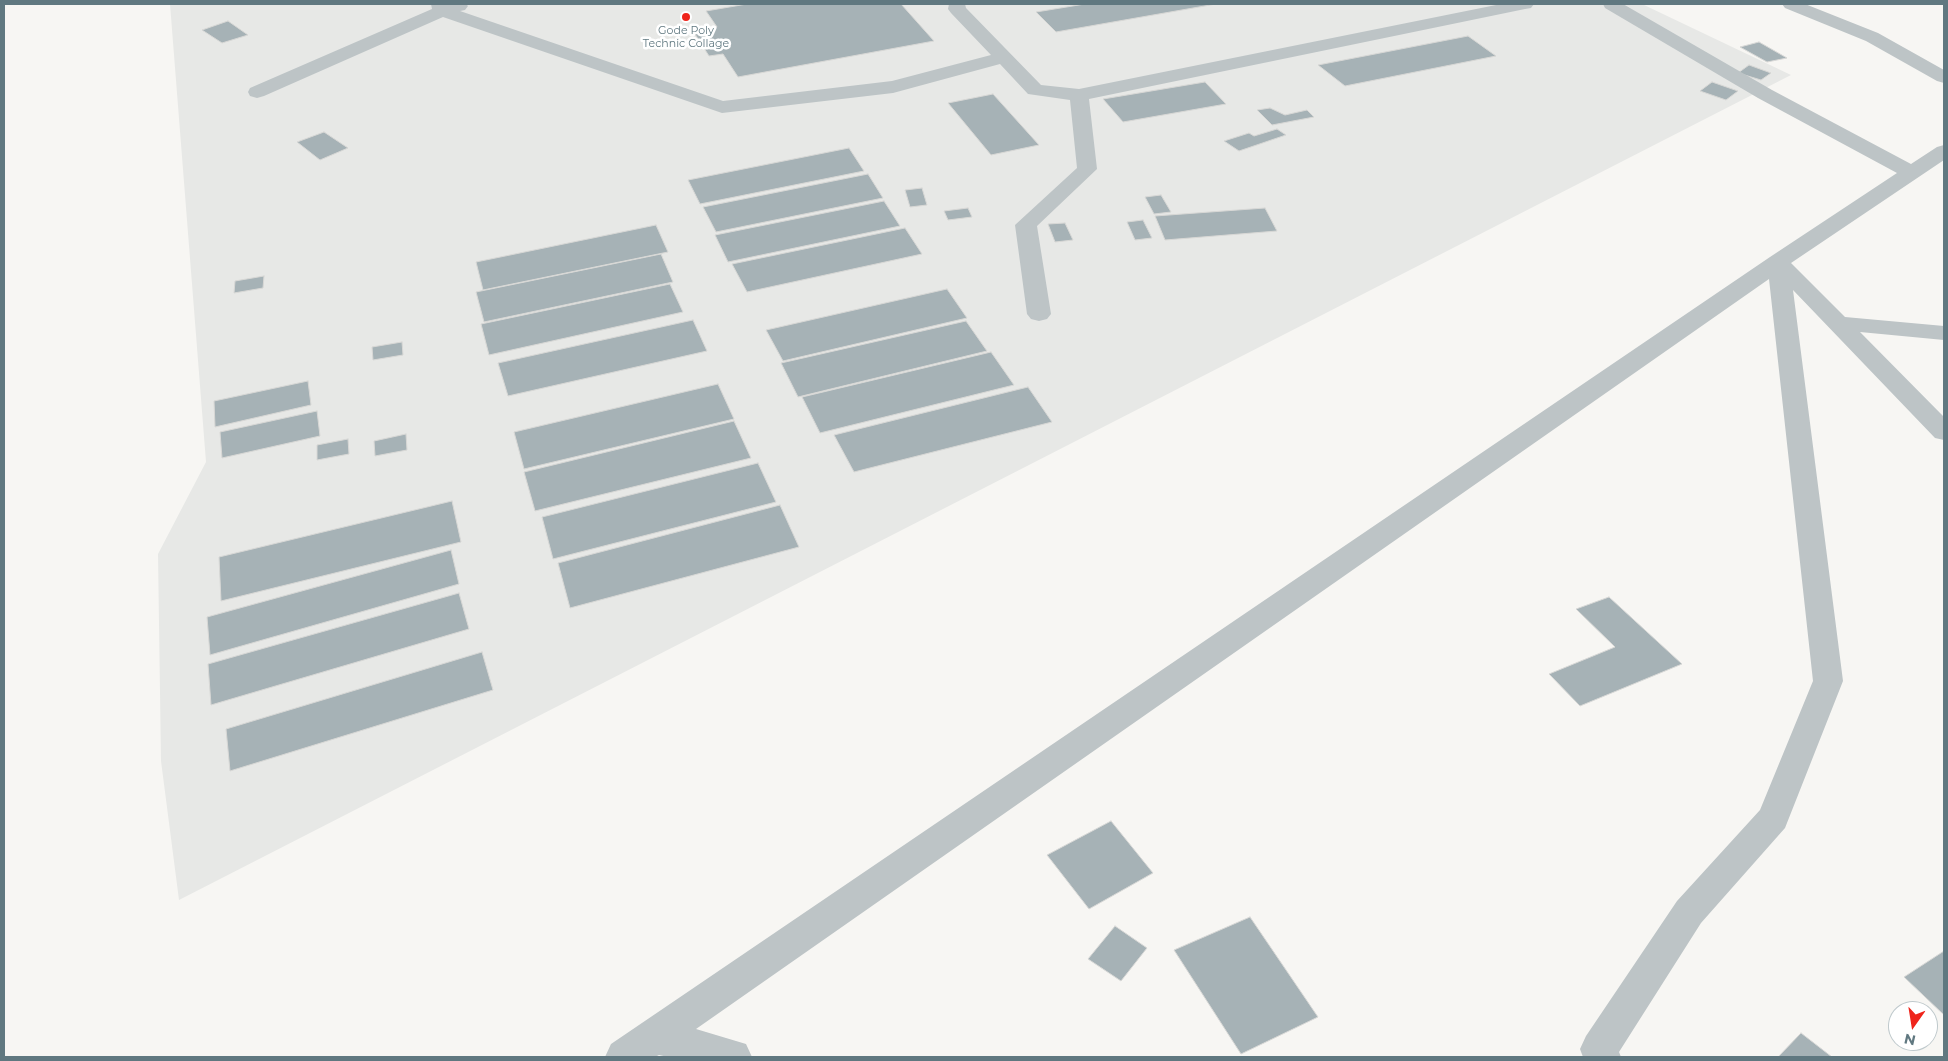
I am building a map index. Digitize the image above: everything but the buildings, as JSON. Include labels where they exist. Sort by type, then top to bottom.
[{"type":"street","points":[[257,92],[441,7],[468,4]]},
{"type":"street","points":[[957,4],[958,9],[1036,90],[1079,95],[1525,4]]},
{"type":"street","points":[[1611,4],[1765,94],[1911,172]]},
{"type":"street","points":[[1791,4],[1872,36],[1944,77]]},
{"type":"street","points":[[441,7],[722,107],[893,87],[1004,57]]},
{"type":"street","points":[[1039,314],[1026,225],[1087,168],[1079,95]]},
{"type":"street","points":[[624,1057],[1778,262],[1944,150]]},
{"type":"street","points":[[1778,262],[1944,432]]},
{"type":"street","points":[[1602,1057],[1599,1049],[1689,912],[1773,818],[1828,681],[1778,262]]},
{"type":"street","points":[[1837,323],[1944,333]]},
{"type":"street","points":[[655,1036],[733,1057]]},
{"type":"shaded area","points":[[170,4],[1642,4],[1791,75],[179,900],[161,761],[158,554],[206,462]]},
{"type":"place","name":"Gode Poly Technic Collage","points":[[686,17]]}]
